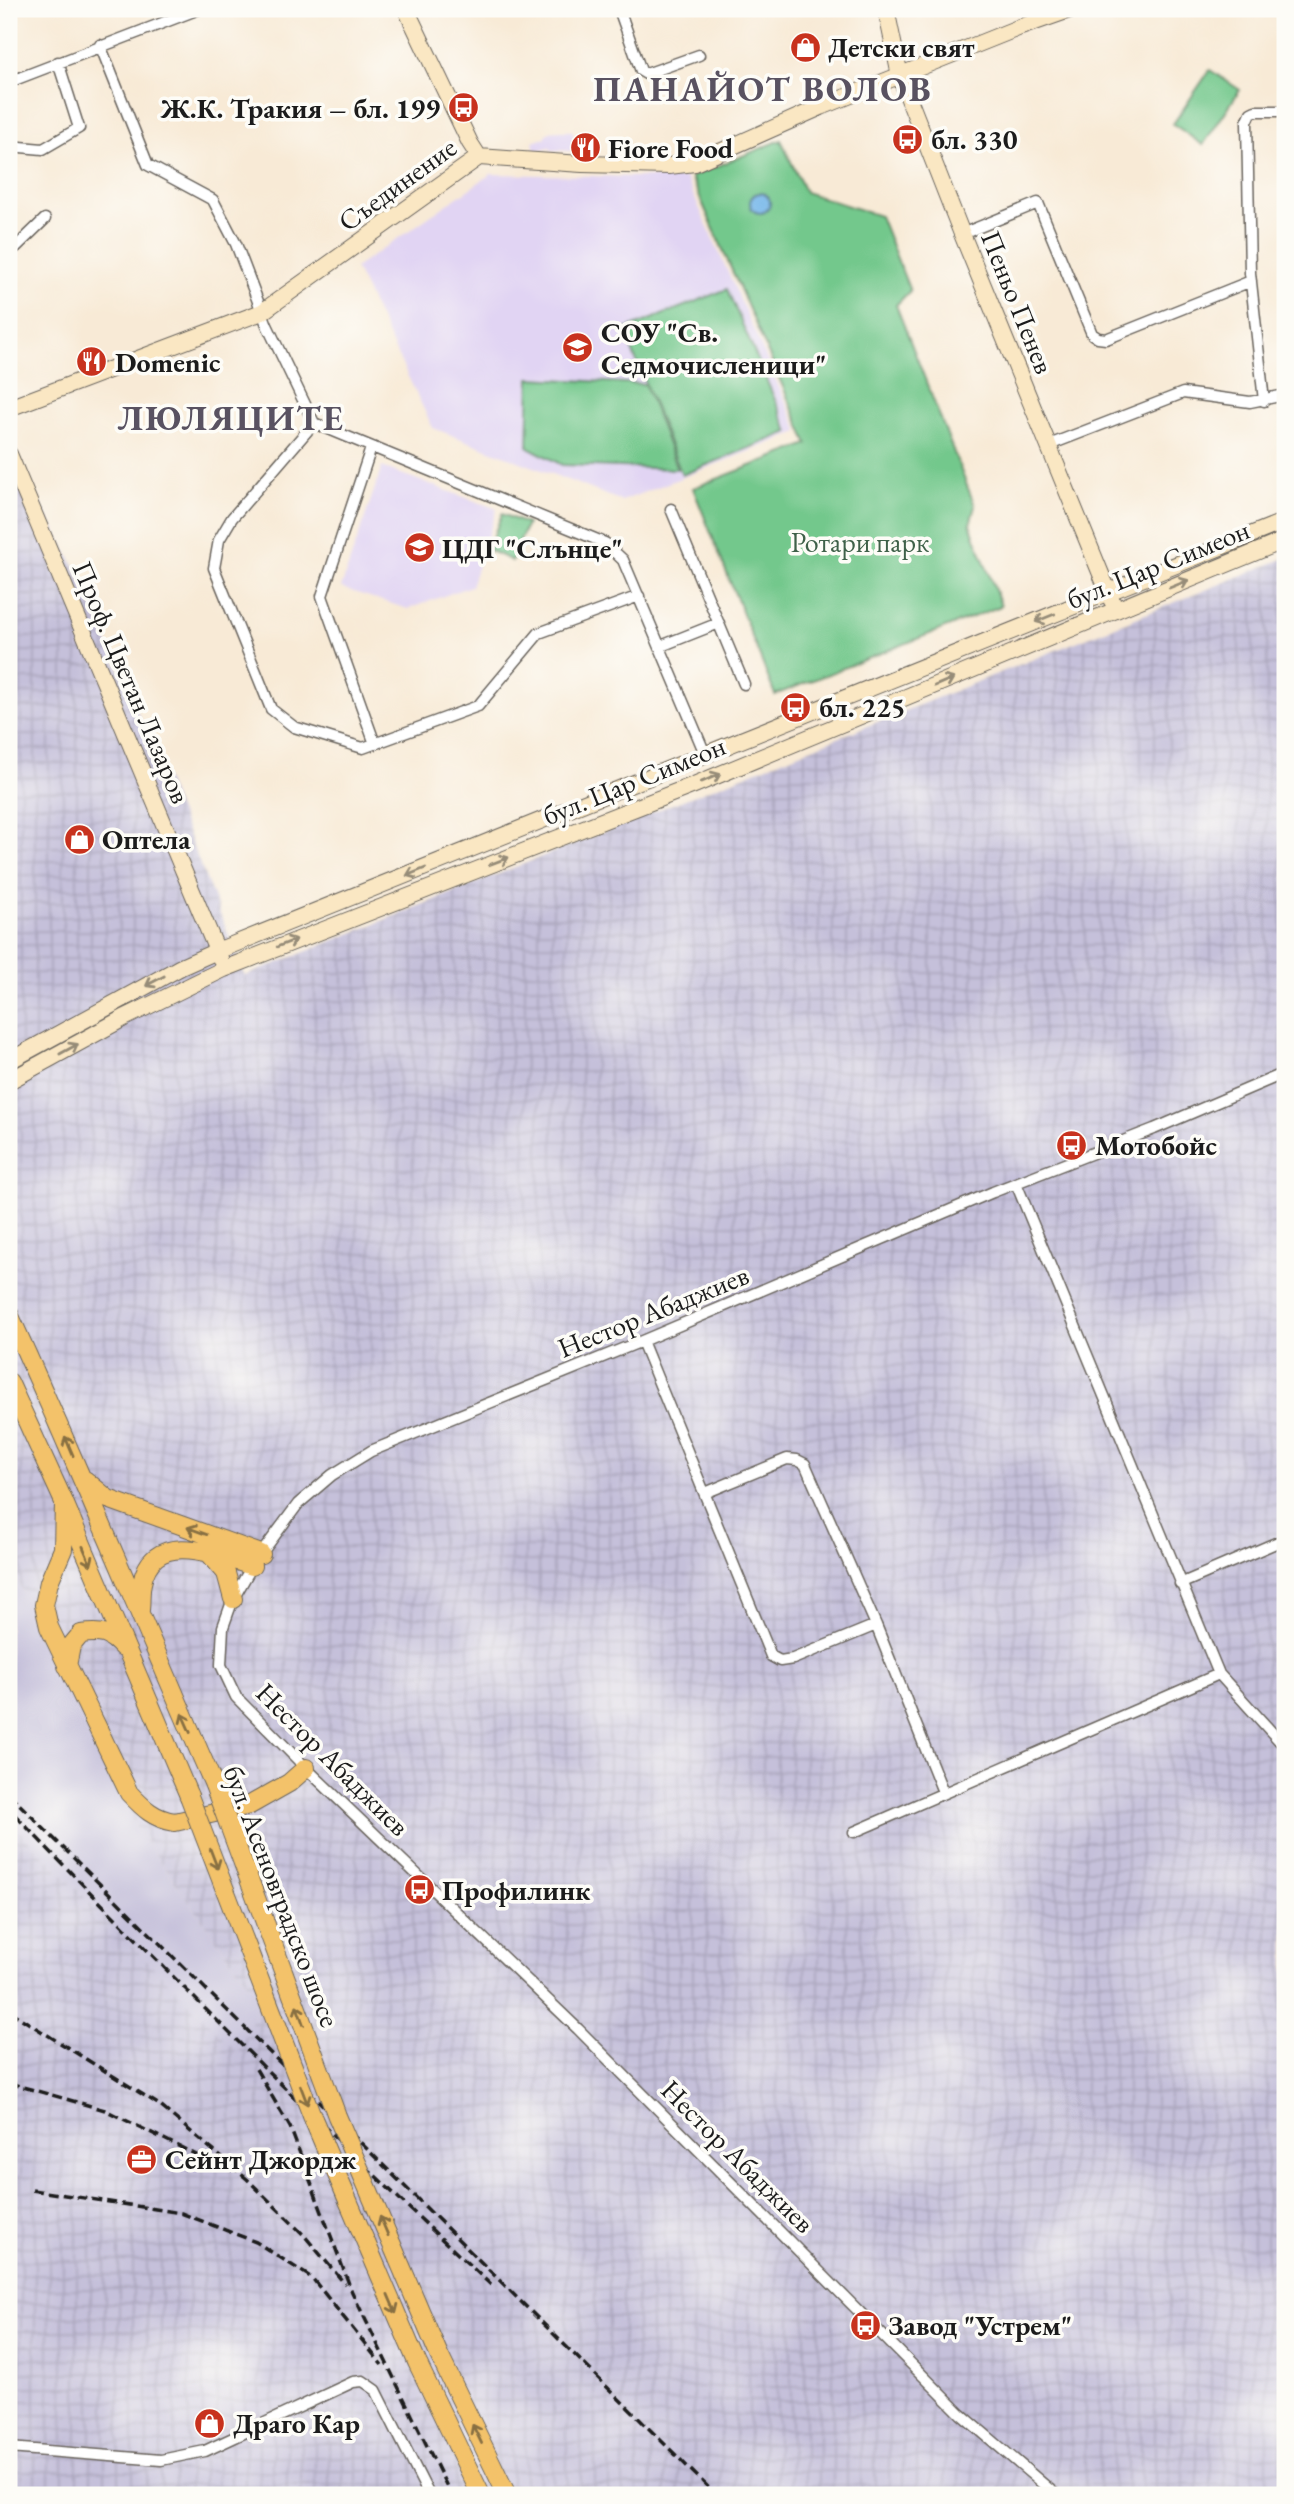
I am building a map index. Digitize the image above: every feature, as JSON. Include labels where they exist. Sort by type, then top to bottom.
[{"type":"main road","points":[[406,9],[479,157]]},
{"type":"main road","name":"Пеньо Пенев","points":[[886,9],[900,76],[1116,610]]},
{"type":"main road","name":"Съединение","points":[[9,408],[262,312],[479,157],[632,165],[669,166],[695,163],[821,107],[1072,9]]},
{"type":"main road","name":"Проф. Цветан Лазаров","points":[[9,454],[224,969]]},
{"type":"main road","name":"бул. Цар Симеон","points":[[9,1060],[181,967],[217,951],[1285,521]]},
{"type":"main road","name":"бул. Цар Симеон","points":[[9,1081],[224,969],[694,785],[1285,540]]},
{"type":"main road","name":"бул. Асеновградско шосе","points":[[9,1314],[214,1785],[337,2116],[439,2355],[507,2495]]},
{"type":"main road","name":"бул. Асеновградско шосе","points":[[9,1382],[64,1502],[189,1796],[314,2121],[417,2362],[481,2495]]},
{"type":"main road","points":[[82,1478],[108,1499],[257,1560]]},
{"type":"main road","points":[[64,1502],[63,1549],[49,1582],[44,1605],[49,1627],[129,1793],[151,1814],[175,1822],[250,1805],[289,1783],[306,1768]]},
{"type":"main road","points":[[140,1617],[142,1582],[153,1559],[168,1550],[193,1549],[257,1560]]},
{"type":"main road","points":[[208,1552],[226,1573],[233,1599]]},
{"type":"main road","points":[[67,1666],[71,1646],[81,1634],[96,1632],[111,1635],[128,1653]]},
{"type":"street","points":[[9,82],[199,9]]},
{"type":"street","points":[[619,9],[641,71],[646,74],[699,55]]},
{"type":"street","points":[[100,45],[148,165],[213,200],[236,244],[262,312],[314,424],[604,543],[623,561],[706,755]]},
{"type":"street","points":[[9,146],[43,149],[79,128],[58,62]]},
{"type":"street","points":[[1264,401],[1251,281],[1247,122],[1255,111],[1285,111]]},
{"type":"street","points":[[962,234],[1038,203],[1092,334],[1102,339],[1251,281]]},
{"type":"street","points":[[9,248],[16,247],[45,219]]},
{"type":"street","points":[[1049,445],[1183,393],[1250,402],[1285,395]]},
{"type":"street","points":[[314,424],[232,518],[219,540],[214,568],[271,709],[294,727],[363,748],[478,706],[540,633],[639,596]]},
{"type":"street","points":[[371,448],[322,596],[375,744]]},
{"type":"street","points":[[671,509],[744,684]]},
{"type":"street","points":[[661,646],[719,623]]},
{"type":"street","name":"Нестор Абаджиев","points":[[1056,2495],[961,2414],[579,2029],[306,1768],[236,1697],[221,1665],[223,1628],[233,1599],[257,1560],[298,1504],[332,1475],[371,1451],[1285,1073]]},
{"type":"street","points":[[1016,1183],[1219,1674],[1285,1746]]},
{"type":"street","points":[[642,1341],[771,1656],[779,1661],[793,1658],[876,1625]]},
{"type":"street","points":[[705,1493],[787,1459],[805,1464],[876,1625],[943,1792]]},
{"type":"street","points":[[1180,1584],[1285,1539]]},
{"type":"street","points":[[854,1832],[1219,1674]]},
{"type":"street","points":[[9,2448],[169,2458],[205,2451],[353,2382],[363,2381],[376,2390],[429,2495]]},
{"type":"shaded area","points":[[553,131],[573,131],[573,151],[551,150],[550,147],[535,151],[533,141],[546,138],[546,134]]},
{"type":"shaded area","name":"СОУ \"Св. Седмочисленици\"","points":[[491,174],[686,178],[799,432],[622,501],[433,428],[355,268]]},
{"type":"shaded area","points":[[9,445],[74,565],[155,752],[245,976],[1285,558],[1285,2495],[9,2495],[9,1820],[238,2052],[260,2000],[138,1831],[41,1638],[9,1558]]},
{"type":"shaded area","name":"ЦДГ \"Слънце\"","points":[[382,467],[497,509],[471,586],[408,609],[341,588]]},
{"type":"shaded area","points":[[9,1558],[41,1638],[138,1831],[260,2000],[238,2053],[9,1820]]},
{"type":"green space","points":[[1210,70],[1240,90],[1203,145],[1173,124]]},
{"type":"green space","name":"Ротари парк","points":[[781,140],[805,192],[880,216],[910,291],[896,305],[975,506],[970,524],[1001,606],[775,695],[693,488],[808,444],[691,177]]},
{"type":"green space","points":[[727,289],[789,432],[682,475],[624,330]]},
{"type":"green space","points":[[530,378],[645,384],[677,469],[562,465],[528,447]]},
{"type":"green space","points":[[502,514],[527,524],[512,561],[488,550]]},
{"type":"water","points":[[760,193],[767,196],[770,203],[767,210],[760,213],[753,210],[750,203],[753,196]]},
{"type":"railway","points":[[9,1794],[716,2495]]},
{"type":"railway","points":[[15,1815],[250,2053],[491,2285]]},
{"type":"railway","points":[[9,2011],[158,2104],[247,2179],[303,2234],[345,2284]]},
{"type":"railway","points":[[256,2069],[290,2127],[352,2292],[451,2495]]},
{"type":"railway","points":[[9,2083],[105,2110],[225,2169]]},
{"type":"railway","points":[[32,2190],[181,2213],[256,2242],[312,2278],[382,2365]]},
{"type":"place","name":"Детски свят","points":[[805,47]]},
{"type":"place","name":"Ж.К. Тракия – бл. 199","points":[[463,108]]},
{"type":"place","name":"бл. 330","points":[[908,139]]},
{"type":"place","name":"Fiore Food","points":[[585,148]]},
{"type":"place","name":"СОУ \"Св. Седмочисленици\"","points":[[578,348]]},
{"type":"place","name":"Domenic","points":[[92,362]]},
{"type":"place","name":"ЦДГ \"Слънце\"","points":[[419,548]]},
{"type":"place","name":"бл. 225","points":[[796,707]]},
{"type":"place","name":"Оптела","points":[[79,839]]},
{"type":"place","name":"Мотобойс","points":[[1072,1145]]},
{"type":"place","name":"Профилинк","points":[[419,1890]]},
{"type":"place","name":"Сейнт Джордж","points":[[142,2159]]},
{"type":"place","name":"Завод \"Устрем\"","points":[[865,2325]]},
{"type":"place","name":"Драго Кар","points":[[210,2423]]},
{"type":"district","name":"ПАНАЙОТ ВОЛОВ","points":[[763,89]]},
{"type":"district","name":"ЛЮЛЯЦИТЕ","points":[[231,418]]}]
